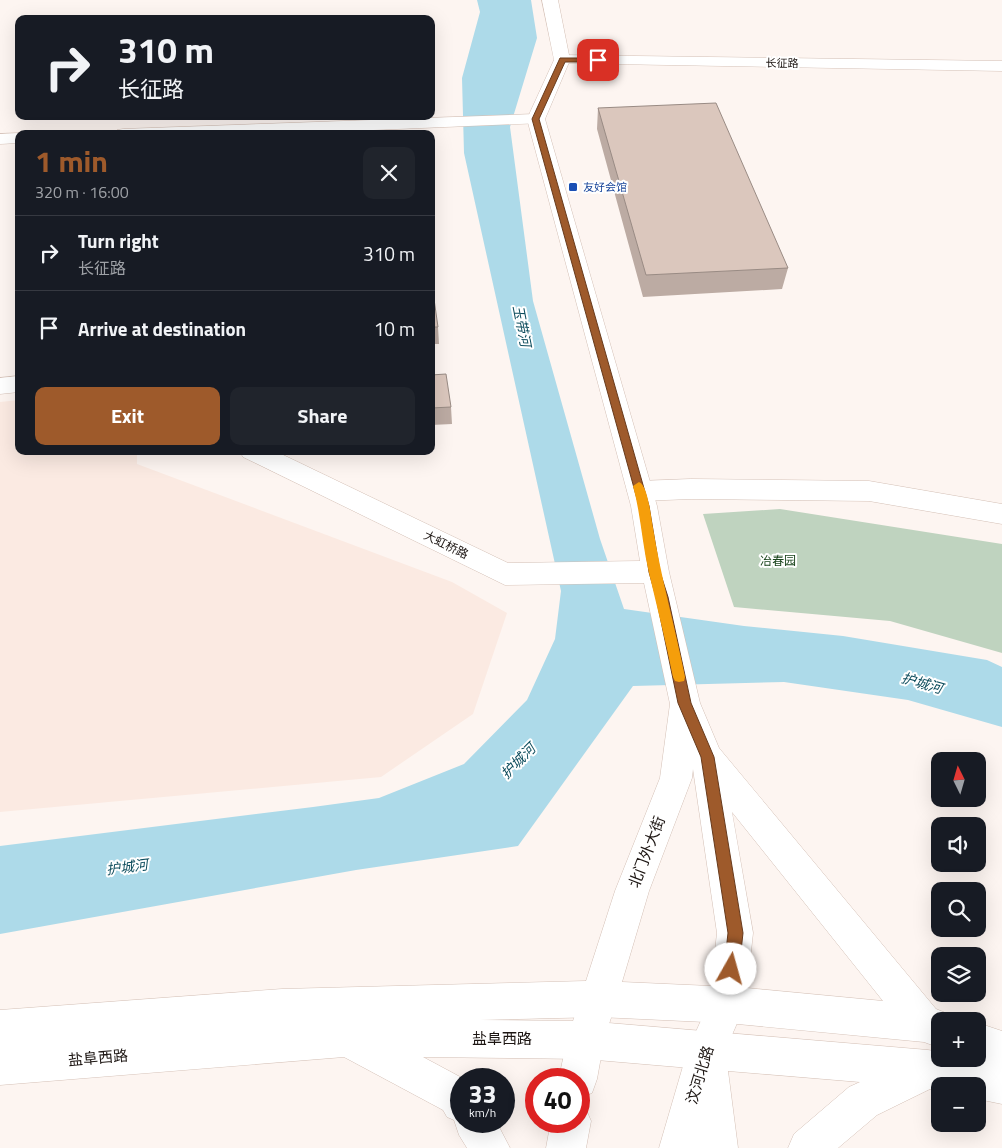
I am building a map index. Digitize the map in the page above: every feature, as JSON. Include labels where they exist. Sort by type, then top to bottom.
[{"type":"street","points":[[225,130],[528,119],[562,60],[550,0]]},
{"type":"street","name":"长征路","points":[[562,60],[1002,66]]},
{"type":"street","name":"北门外大街","points":[[528,119],[640,491],[658,584],[685,703],[707,757],[735,933],[727,1005]]},
{"type":"street","points":[[0,139],[15,138]]},
{"type":"street","points":[[0,386],[15,384]]},
{"type":"street","name":"大虹桥路","points":[[260,455],[505,574],[618,573],[658,584]]},
{"type":"street","points":[[640,491],[691,489],[869,491],[1002,514]]},
{"type":"street","name":"北门外大街","points":[[599,999],[632,891],[676,778],[685,703]]},
{"type":"street","points":[[707,757],[931,1025]]},
{"type":"street","points":[[580,1068],[585,1040],[599,999]]},
{"type":"street","points":[[0,1029],[282,1007],[599,999],[727,1005],[931,1026]]},
{"type":"street","name":"汶河北路","points":[[679,1148],[707,1049],[727,1005]]},
{"type":"street","points":[[346,1038],[450,1092]]},
{"type":"street","name":"盐阜西路","points":[[0,1066],[346,1038],[585,1040],[707,1049],[928,1070],[1002,1085]]},
{"type":"street","points":[[986,1045],[1002,1050]]},
{"type":"street","points":[[707,1049],[718,1148]]},
{"type":"street","points":[[808,1148],[863,1101],[928,1070]]},
{"type":"street","points":[[481,1133],[490,1148]]},
{"type":"street","points":[[566,1148],[569,1133]]},
{"type":"shaded area","points":[[15,400],[15,455],[137,455],[137,464],[452,582],[507,613],[473,714],[381,777],[0,812],[0,402]]},
{"type":"green space","name":"冶春园","points":[[780,509],[1002,544],[1002,653],[890,621],[734,607],[703,514]]},
{"type":"water","points":[[477,0],[531,0],[537,38],[510,127],[533,301],[600,539],[624,609],[744,626],[843,636],[987,660],[1002,667],[1002,727],[908,700],[784,682],[633,686],[518,846],[356,870],[0,934],[0,846],[379,798],[464,764],[527,700],[555,639],[561,591],[464,153],[462,78],[480,12]]},
{"type":"building","points":[[716,103],[788,268],[646,275],[598,108]]},
{"type":"building","points":[[435,306],[438,327],[435,327]]},
{"type":"building","points":[[446,374],[451,407],[435,408],[435,375]]},
{"type":"slow traffic","points":[[639,486],[654,572],[662,597],[679,677]]},
{"type":"place","name":"友好会馆","points":[[573,187]]},
{"type":"route","points":[[598,60],[562,60],[536,119],[644,506],[654,572],[662,597],[685,703],[707,757],[735,933],[731,969]]},
{"type":"water label","name":"玉带河","points":[[522,326]]},
{"type":"water label","name":"护城河","points":[[922,683]]},
{"type":"water label","name":"护城河","points":[[518,761]]},
{"type":"water label","name":"护城河","points":[[127,867]]}]
